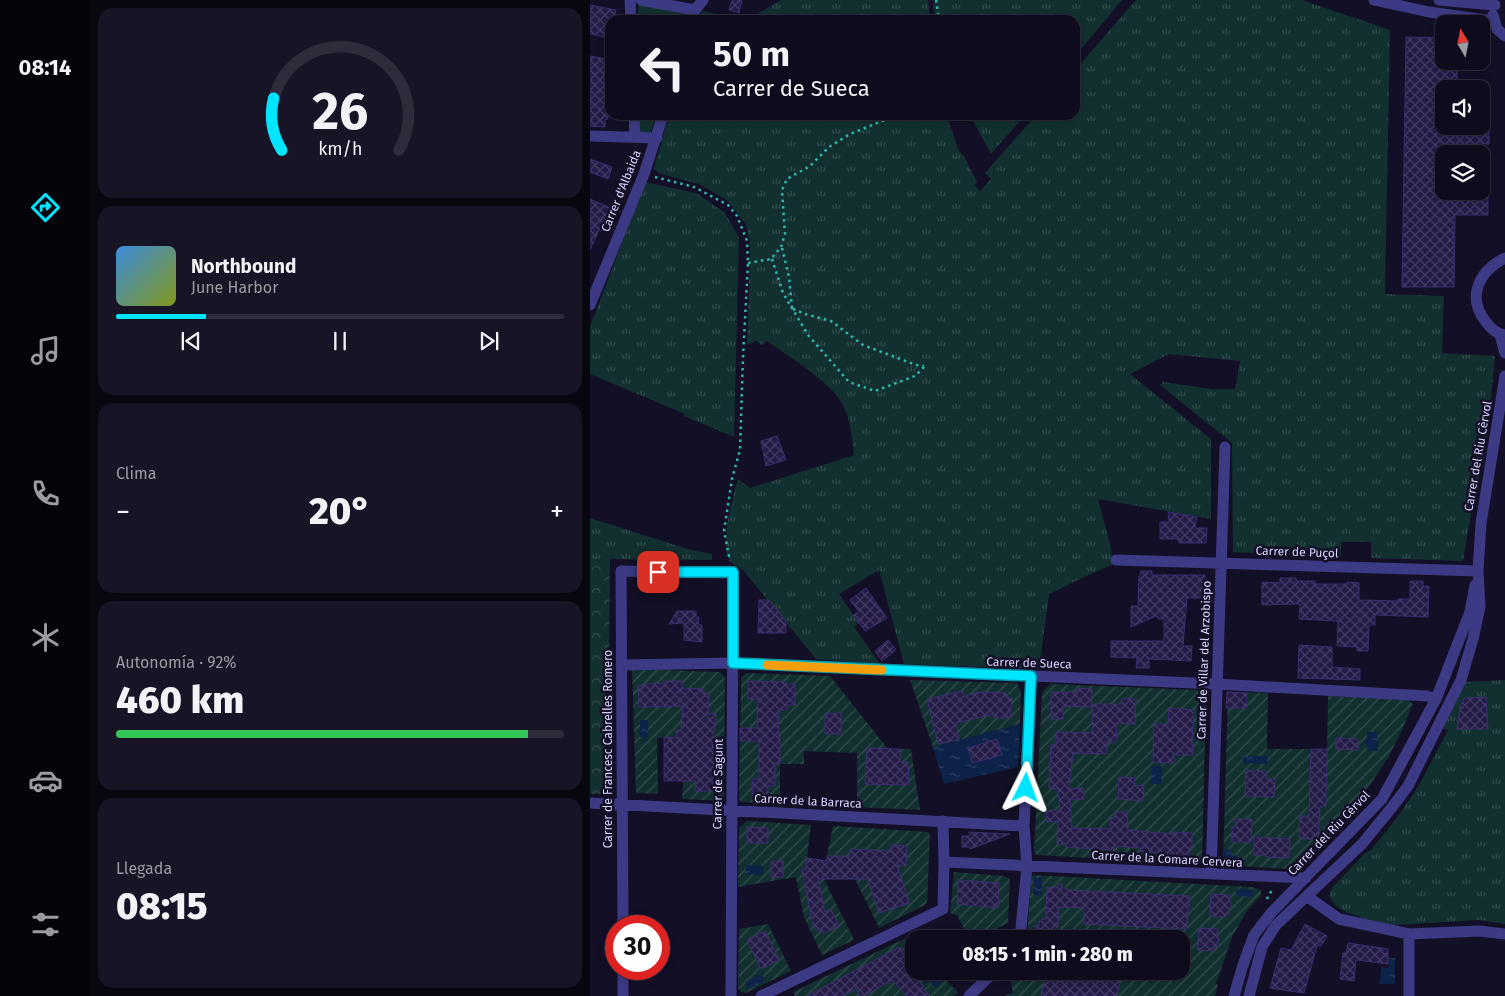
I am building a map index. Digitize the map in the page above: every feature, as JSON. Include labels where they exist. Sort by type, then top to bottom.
[{"type":"street","points":[[630,0],[631,15]]},
{"type":"street","points":[[641,0],[693,15],[703,0]]},
{"type":"street","points":[[1374,0],[1429,12],[1494,21]]},
{"type":"street","points":[[1439,0],[1497,3],[1493,14],[1494,21],[1497,29],[1505,36]]},
{"type":"street","points":[[634,120],[635,137]]},
{"type":"street","name":"Carrer d'Albaida","points":[[590,304],[644,174],[662,120]]},
{"type":"street","points":[[590,136],[657,138]]},
{"type":"street","points":[[1505,258],[1486,270],[1479,282],[1476,299],[1480,315],[1492,329],[1503,335],[1505,353]]},
{"type":"street","name":"Carrer del Riu Cèrvol","points":[[1249,996],[1262,947],[1276,925],[1308,897],[1362,844],[1393,806],[1408,786],[1461,680],[1474,639],[1480,607],[1478,571],[1481,523],[1505,376]]},
{"type":"street","name":"Carrer de Villar del Arzobispo","points":[[1211,874],[1225,447]]},
{"type":"street","name":"Carrer de Puçol","points":[[1116,560],[1478,571]]},
{"type":"street","name":"Carrer de Francesc Cabrelles Romero","points":[[623,915],[621,571],[733,572]]},
{"type":"street","name":"Carrer del Riu Cèrvol","points":[[1234,996],[1254,935],[1271,913],[1382,799],[1436,698],[1470,612],[1478,571]]},
{"type":"street","name":"Carrer de Sagunt","points":[[731,996],[733,572]]},
{"type":"street","name":"Carrer de Sueca","points":[[621,665],[733,663],[1217,684],[1436,698]]},
{"type":"street","points":[[1021,930],[1027,866],[1024,826],[1031,676]]},
{"type":"street","name":"Carrer de la Barraca","points":[[590,803],[1024,826]]},
{"type":"street","points":[[761,996],[943,909],[943,821]]},
{"type":"street","name":"Carrer de la Comare Cervera","points":[[944,862],[1306,878]]},
{"type":"street","points":[[1308,897],[1339,919],[1409,934],[1479,931],[1505,934]]},
{"type":"street","points":[[1409,934],[1409,996]]},
{"type":"street","points":[[623,980],[624,996]]},
{"type":"street","points":[[969,996],[986,980]]},
{"type":"path","points":[[936,0],[938,15]]},
{"type":"path","points":[[748,262],[771,259],[781,247],[785,234],[782,190],[787,180],[810,166],[829,147],[850,134],[885,120]]},
{"type":"path","points":[[644,174],[694,187],[728,205],[737,216],[747,241],[748,262],[742,357],[740,450],[730,489],[724,531],[733,572]]},
{"type":"path","points":[[781,247],[789,277],[792,308]]},
{"type":"path","points":[[771,259],[783,292],[792,308],[808,336],[849,382],[875,391],[915,376],[925,366],[916,365],[863,345],[831,321],[805,314],[792,308]]},
{"type":"path","points":[[1266,902],[1269,894],[1287,878]]},
{"type":"green space","points":[[781,0],[928,0],[930,15],[759,15],[759,13]]},
{"type":"green space","points":[[935,0],[1122,0],[1080,50],[1080,15],[935,15],[933,6]]},
{"type":"green space","points":[[1136,0],[1302,0],[1390,30],[1385,294],[1444,296],[1442,353],[1495,356],[1486,449],[1471,514],[1463,561],[1371,558],[1371,542],[1341,542],[1341,557],[1233,552],[1232,443],[1160,385],[1163,382],[1212,389],[1235,389],[1240,361],[1169,354],[1130,374],[1211,439],[1211,519],[1098,499],[1111,548],[1112,565],[1049,594],[1039,669],[904,664],[879,570],[839,594],[859,623],[854,627],[880,664],[816,659],[743,570],[730,561],[727,554],[726,533],[738,479],[750,488],[854,455],[849,420],[840,400],[832,390],[810,372],[767,341],[762,345],[756,341],[747,345],[750,244],[746,225],[728,201],[699,184],[658,173],[654,169],[668,120],[949,120],[958,149],[965,158],[977,182],[974,185],[980,191],[991,179],[985,173],[1032,120],[1080,120],[1080,64]]},
{"type":"green space","points":[[638,3],[684,12],[683,15],[638,15]]},
{"type":"green space","points":[[702,11],[721,15],[700,15]]},
{"type":"green space","points":[[639,120],[654,120],[650,135],[640,134]]},
{"type":"green space","points":[[973,120],[1021,120],[991,154]]},
{"type":"green space","points":[[645,182],[696,193],[724,212],[739,237],[734,437],[590,374],[590,327]]},
{"type":"green space","points":[[590,518],[691,550],[712,554],[712,560],[590,559]]},
{"type":"green space","points":[[590,559],[610,559],[607,794],[590,794]]},
{"type":"green space","points":[[632,669],[720,672],[725,677],[724,801],[682,799],[686,736],[657,738],[658,794],[636,793]]},
{"type":"green space","points":[[746,673],[830,676],[888,749],[911,749],[920,810],[857,807],[857,753],[804,751],[804,764],[780,764],[780,804],[742,802],[739,800],[741,678]]},
{"type":"green space","points":[[910,680],[1017,683],[1021,692],[1020,724],[933,747]]},
{"type":"green space","points":[[1505,680],[1505,924],[1479,920],[1394,925],[1372,921],[1346,912],[1336,906],[1329,896],[1332,888],[1365,853],[1371,850],[1399,815],[1419,785],[1448,730],[1443,729],[1463,682]]},
{"type":"green space","points":[[1050,684],[1198,690],[1206,699],[1202,862],[1200,864],[1036,855],[1034,853],[1042,693]]},
{"type":"green space","points":[[1228,692],[1268,693],[1267,749],[1327,749],[1328,696],[1408,699],[1413,704],[1389,756],[1368,788],[1328,836],[1293,867],[1288,869],[1223,865]]},
{"type":"green space","points":[[747,821],[811,825],[807,858],[814,879],[824,879],[854,940],[822,955],[804,917],[796,877],[738,887],[739,828]]},
{"type":"green space","points":[[833,826],[929,832],[927,902],[925,905],[879,928],[855,879],[826,879],[827,856]]},
{"type":"green space","points":[[954,872],[1004,876],[1010,879],[1008,923],[994,930],[964,930],[957,915],[950,913]]},
{"type":"green space","points":[[1033,875],[1252,887],[1261,890],[1261,895],[1247,911],[1232,937],[1216,984],[1218,985],[1215,996],[1004,996],[1013,993],[1011,980],[1190,980],[1190,930],[1028,930],[1031,877]]},
{"type":"green space","points":[[768,924],[791,971],[746,993],[741,992],[738,988],[739,929]]},
{"type":"green space","points":[[905,938],[905,980],[945,980],[958,992],[954,996],[795,996],[793,992]]},
{"type":"water","points":[[640,720],[648,720],[648,737],[646,737],[646,740],[640,737]]},
{"type":"water","points":[[1020,724],[1018,767],[944,784],[933,747]]},
{"type":"water","points":[[1367,732],[1377,732],[1378,751],[1367,750],[1367,745],[1364,741],[1367,737]]},
{"type":"water","points":[[1243,756],[1267,756],[1267,764],[1243,763]]},
{"type":"water","points":[[1152,766],[1162,766],[1161,784],[1151,784]]},
{"type":"water","points":[[1225,849],[1231,850],[1231,854],[1237,855],[1240,861],[1239,864],[1224,863],[1223,851]]},
{"type":"water","points":[[746,865],[763,866],[762,875],[745,874]]},
{"type":"water","points":[[1034,878],[1042,878],[1042,894],[1038,896],[1033,894]]},
{"type":"water","points":[[1238,889],[1253,890],[1254,897],[1239,897],[1235,891]]},
{"type":"water","points":[[1389,958],[1395,958],[1395,984],[1379,984],[1382,967],[1388,968]]},
{"type":"water","points":[[759,975],[764,977],[763,982],[748,989],[745,982]]},
{"type":"water","points":[[929,980],[943,981],[935,988]]},
{"type":"building","points":[[732,0],[742,0],[739,13],[729,10]]},
{"type":"building","points":[[590,5],[616,10],[615,15],[605,15],[605,37],[590,34]]},
{"type":"building","points":[[1406,37],[1435,38],[1435,70],[1457,70],[1457,80],[1435,80],[1435,135],[1489,135],[1489,144],[1435,145],[1435,200],[1488,200],[1488,215],[1455,215],[1454,287],[1402,287]]},
{"type":"building","points":[[590,56],[605,59],[605,127],[590,126]]},
{"type":"building","points":[[590,159],[612,167],[608,179],[590,172]]},
{"type":"building","points":[[590,199],[611,208],[590,250]]},
{"type":"building","points":[[777,436],[786,460],[766,466],[761,441]]},
{"type":"building","points":[[1168,512],[1197,517],[1195,528],[1207,528],[1206,543],[1179,543],[1178,539],[1160,539],[1160,522],[1169,522]]},
{"type":"building","points":[[1141,571],[1152,571],[1152,575],[1205,575],[1204,598],[1187,598],[1183,646],[1192,646],[1191,661],[1149,659],[1149,668],[1136,668],[1137,658],[1111,657],[1111,641],[1164,641],[1164,619],[1159,619],[1156,616],[1131,627],[1131,606],[1138,606],[1139,576]]},
{"type":"building","points":[[1280,578],[1296,578],[1296,581],[1315,581],[1315,584],[1359,583],[1359,600],[1398,601],[1398,599],[1410,599],[1410,581],[1423,581],[1423,586],[1429,586],[1428,617],[1375,615],[1375,625],[1369,625],[1368,651],[1357,651],[1357,647],[1337,646],[1338,621],[1299,619],[1300,604],[1262,605],[1262,582],[1280,583]]},
{"type":"building","points":[[866,588],[887,618],[865,631],[853,615],[859,612],[850,600]]},
{"type":"building","points":[[759,600],[769,600],[786,621],[786,633],[758,633]]},
{"type":"building","points":[[677,611],[696,611],[696,617],[699,617],[698,625],[702,625],[702,642],[684,640],[684,623],[669,624]]},
{"type":"building","points":[[888,640],[896,650],[882,661],[875,651]]},
{"type":"building","points":[[1299,645],[1332,647],[1332,667],[1360,669],[1360,680],[1298,678]]},
{"type":"building","points":[[666,681],[682,681],[682,688],[703,689],[703,693],[709,693],[708,714],[716,714],[712,746],[716,746],[716,784],[712,784],[712,791],[695,791],[696,781],[664,781],[664,738],[677,737],[676,731],[681,730],[683,706],[639,707],[638,686],[666,683]]},
{"type":"building","points":[[748,681],[795,684],[795,705],[787,705],[787,710],[778,710],[780,764],[775,764],[775,786],[768,786],[768,795],[752,795],[752,779],[759,779],[759,741],[740,741],[740,728],[757,728],[758,699],[748,699]]},
{"type":"building","points":[[1077,688],[1092,689],[1091,707],[1063,706],[1063,719],[1051,719],[1051,692],[1077,692]]},
{"type":"building","points":[[963,691],[964,696],[981,692],[1006,693],[1006,697],[1012,698],[1010,718],[994,718],[994,714],[956,723],[959,739],[938,744],[927,699]]},
{"type":"building","points":[[1227,692],[1247,693],[1246,708],[1226,708]]},
{"type":"building","points":[[1486,697],[1488,729],[1457,729],[1460,708],[1464,698]]},
{"type":"building","points":[[1122,699],[1136,699],[1135,724],[1117,723],[1116,742],[1107,742],[1106,754],[1073,753],[1069,789],[1083,788],[1084,799],[1070,800],[1072,828],[1110,829],[1111,818],[1115,818],[1115,812],[1127,812],[1128,830],[1172,834],[1172,832],[1192,833],[1192,847],[1189,847],[1189,856],[1140,851],[1141,848],[1114,846],[1114,850],[1065,847],[1066,844],[1057,844],[1058,821],[1047,822],[1046,811],[1060,810],[1058,789],[1049,788],[1051,744],[1056,744],[1056,732],[1092,733],[1093,704],[1121,704]]},
{"type":"building","points":[[1169,708],[1194,710],[1193,755],[1174,755],[1174,763],[1153,762],[1154,724],[1168,724]]},
{"type":"building","points":[[841,713],[841,734],[825,734],[825,714]]},
{"type":"building","points":[[1336,738],[1358,739],[1358,750],[1336,749]]},
{"type":"building","points":[[997,739],[1002,755],[972,763],[968,748]]},
{"type":"building","points":[[867,748],[900,749],[900,762],[908,762],[909,785],[865,784]]},
{"type":"building","points":[[1311,749],[1327,749],[1326,806],[1320,807],[1318,840],[1299,838],[1300,816],[1309,816]]},
{"type":"building","points":[[1246,770],[1266,771],[1266,779],[1275,779],[1274,797],[1245,796]]},
{"type":"building","points":[[1119,777],[1135,778],[1134,785],[1144,786],[1143,801],[1118,799]]},
{"type":"building","points":[[1235,819],[1252,819],[1251,842],[1232,842],[1232,827],[1235,827]]},
{"type":"building","points":[[747,827],[768,828],[768,843],[747,843]]},
{"type":"building","points":[[969,832],[1010,834],[970,849],[970,847],[962,847],[962,836],[970,836]]},
{"type":"building","points":[[1254,837],[1290,839],[1289,858],[1254,855]]},
{"type":"building","points":[[890,845],[907,846],[906,866],[897,865],[909,903],[879,913],[868,879],[818,879],[825,912],[831,910],[839,926],[824,933],[822,929],[817,931],[812,922],[802,869],[806,869],[807,858],[827,861],[827,856],[850,856],[850,849],[890,851]]},
{"type":"building","points":[[771,861],[783,861],[783,877],[771,878]]},
{"type":"building","points":[[958,880],[999,883],[998,908],[957,904]]},
{"type":"building","points":[[1062,883],[1061,888],[1066,888],[1066,890],[1189,896],[1187,929],[1084,924],[1084,908],[1059,907],[1058,930],[1036,930],[1034,926],[1039,926],[1039,921],[1042,922],[1042,919],[1046,919],[1047,887],[1054,888]]},
{"type":"building","points":[[1211,894],[1230,895],[1232,905],[1226,917],[1210,916]]},
{"type":"building","points":[[1305,924],[1327,936],[1321,946],[1317,946],[1304,993],[1270,988],[1281,948],[1291,950]]},
{"type":"building","points":[[1199,928],[1218,929],[1217,936],[1220,940],[1217,942],[1214,951],[1198,950]]},
{"type":"building","points":[[765,931],[779,960],[761,969],[747,940]]},
{"type":"building","points":[[1348,943],[1388,949],[1388,964],[1356,960],[1354,981],[1340,979],[1343,953],[1346,953]]},
{"type":"building","points":[[900,947],[905,958],[905,980],[918,980],[930,996],[907,996],[892,980],[864,996],[860,996],[856,989],[842,996],[807,996]]},
{"type":"building","points":[[1044,980],[1120,980],[1117,996],[1041,996]]},
{"type":"slow traffic","points":[[767,665],[882,670]]},
{"type":"route","points":[[658,572],[733,572],[733,663],[1031,676],[1026,788]]}]
